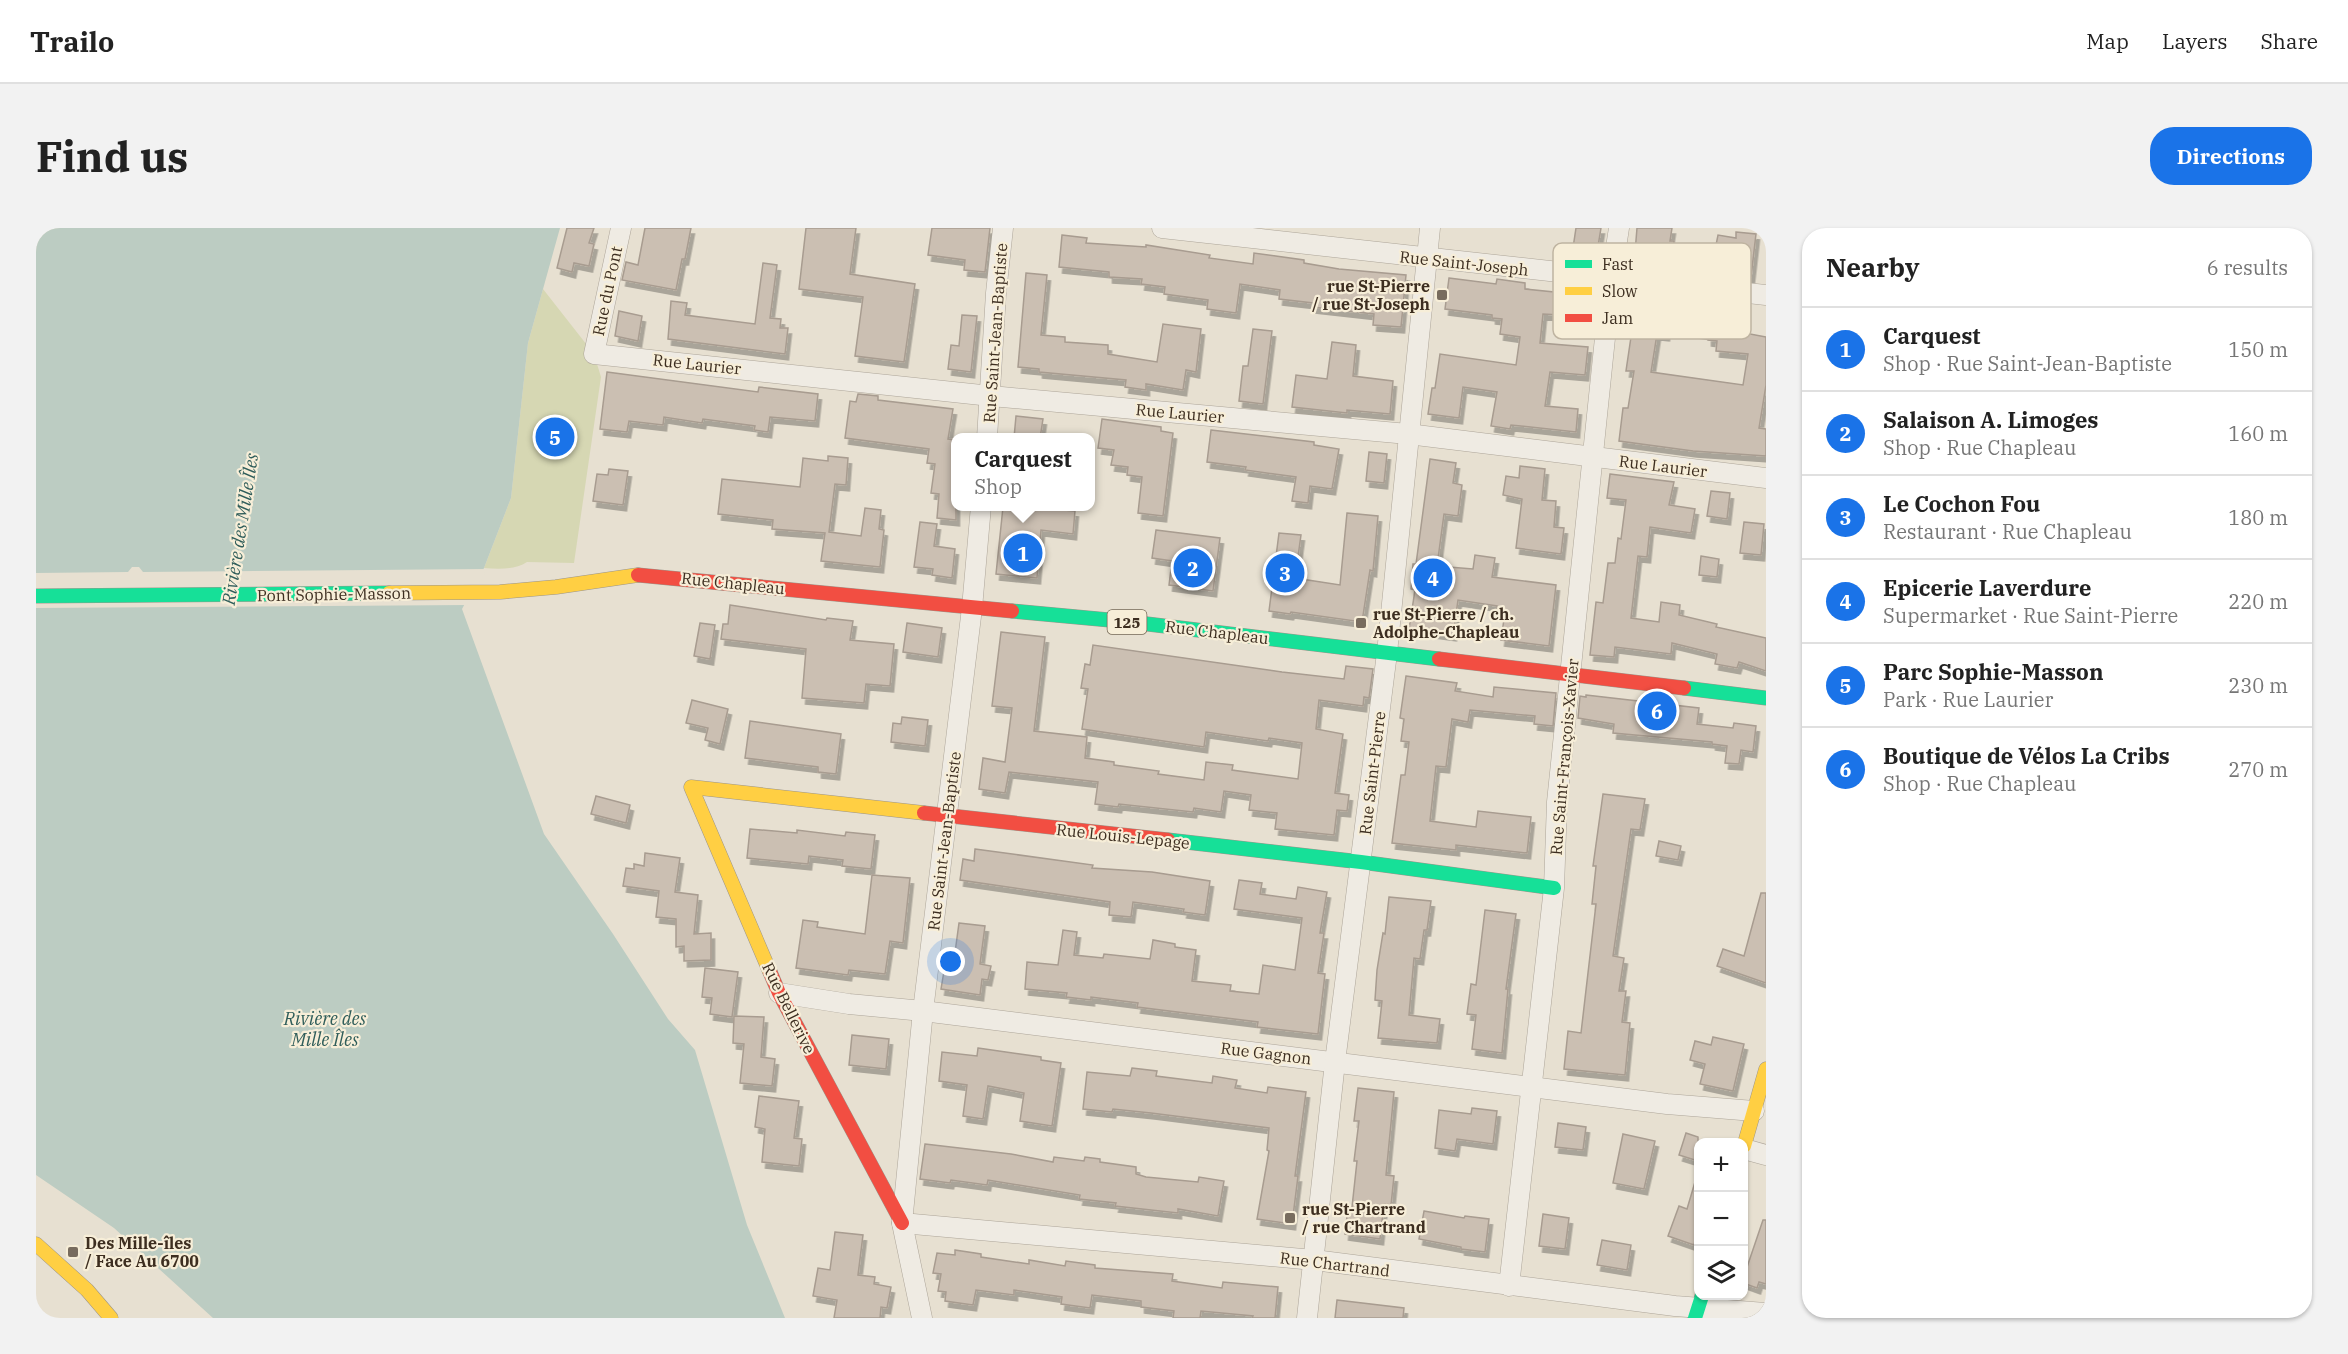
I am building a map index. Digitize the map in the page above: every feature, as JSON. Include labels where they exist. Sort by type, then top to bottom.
[{"type":"main road","name":"Rue Chapleau","points":[[488,592],[556,587],[636,575],[702,579],[972,608],[1131,622],[1766,698]]},
{"type":"main road","name":"Pont Sophie-Masson","points":[[36,596],[488,592]]},
{"type":"main road","name":"Rue Louis-Lepage","points":[[691,787],[1361,862],[1554,888]]},
{"type":"main road","name":"Rue Bellerive","points":[[691,787],[779,993],[902,1223]]},
{"type":"main road","points":[[1746,1138],[1766,1069]]},
{"type":"main road","points":[[36,1244],[87,1290],[111,1318]]},
{"type":"street","name":"Rue du Pont","points":[[594,354],[621,228]]},
{"type":"street","name":"Rue Saint-Jean-Baptiste","points":[[987,433],[996,293],[1003,228]]},
{"type":"street","name":"Rue Saint-Joseph","points":[[1162,228],[1553,273]]},
{"type":"street","name":"Rue Saint-Pierre","points":[[1307,1318],[1335,1062],[1387,653],[1430,228]]},
{"type":"street","name":"Rue Saint-François-Xavier","points":[[1617,243],[1619,228]]},
{"type":"street","name":"Rue Saint-Joseph","points":[[1751,294],[1766,295]]},
{"type":"street","name":"Rue Saint-François-Xavier","points":[[1509,1286],[1554,888],[1557,802],[1605,339]]},
{"type":"street","name":"Rue Laurier","points":[[594,354],[991,396],[1408,434],[1766,478]]},
{"type":"street","name":"Rue Saint-Jean-Baptiste","points":[[922,1318],[902,1223],[923,1011],[972,608],[981,511]]},
{"type":"street","name":"Rue Gagnon","points":[[779,993],[849,1004],[923,1011],[1667,1104],[1754,1111]]},
{"type":"street","points":[[1748,1150],[1766,1155]]},
{"type":"street","name":"Rue Chartrand","points":[[902,1223],[1314,1260],[1675,1306],[1766,1313]]},
{"type":"green space","points":[[543,289],[594,354],[601,377],[574,563],[527,562],[512,568],[484,568],[511,498],[528,343]]},
{"type":"water","name":"Rivière des Mille Îles","points":[[36,228],[560,228],[528,343],[511,498],[484,568],[462,609],[544,834],[668,1019],[695,1050],[747,1225],[785,1318],[213,1318],[114,1228],[36,1175]]},
{"type":"pier","points":[[132,567],[139,567],[143,572],[487,569],[467,605],[36,608],[36,573],[128,572]]},
{"type":"building","points":[[567,228],[594,228],[589,243],[594,244],[589,266],[574,263],[572,272],[557,268]]},
{"type":"building","points":[[645,228],[691,228],[676,290],[622,280],[626,262],[638,265]]},
{"type":"building","points":[[806,228],[856,228],[850,274],[915,284],[904,362],[855,356],[863,297],[799,289]]},
{"type":"building","points":[[932,228],[990,228],[985,272],[964,270],[965,260],[928,255]]},
{"type":"building","points":[[1576,228],[1601,228],[1598,243],[1574,243]]},
{"type":"building","points":[[1637,228],[1672,228],[1670,241],[1674,241],[1674,243],[1636,243]]},
{"type":"building","points":[[1736,232],[1756,234],[1751,277],[1751,243],[1716,243],[1718,235],[1736,238]]},
{"type":"building","points":[[1062,235],[1087,238],[1086,243],[1146,247],[1146,245],[1253,264],[1254,253],[1304,260],[1304,263],[1339,269],[1406,275],[1401,327],[1373,325],[1374,314],[1312,307],[1313,303],[1279,299],[1280,290],[1240,284],[1236,313],[1207,309],[1208,300],[1164,294],[1165,287],[1141,284],[1142,279],[1109,277],[1109,272],[1059,267]]},
{"type":"building","points":[[763,263],[777,265],[770,318],[781,319],[780,328],[788,328],[785,354],[668,339],[671,301],[687,303],[685,315],[755,324]]},
{"type":"building","points":[[1026,273],[1047,275],[1041,335],[1065,337],[1065,342],[1108,345],[1108,354],[1157,362],[1163,324],[1201,329],[1196,372],[1186,370],[1183,390],[1146,384],[1146,390],[1125,387],[1126,380],[1039,372],[1039,369],[1018,367]]},
{"type":"building","points":[[1449,278],[1496,284],[1497,279],[1525,283],[1525,289],[1553,292],[1553,315],[1543,314],[1540,343],[1588,347],[1585,375],[1550,372],[1545,406],[1578,409],[1576,432],[1511,425],[1510,429],[1491,426],[1497,392],[1463,387],[1459,418],[1428,414],[1440,354],[1516,365],[1520,337],[1500,334],[1502,319],[1492,318],[1492,315],[1445,309]]},
{"type":"building","points":[[619,311],[642,316],[638,341],[615,336]]},
{"type":"building","points":[[962,315],[977,316],[971,372],[948,369],[951,345],[959,346]]},
{"type":"building","points":[[1253,329],[1272,331],[1263,404],[1239,401],[1243,366],[1248,366]]},
{"type":"building","points":[[1751,334],[1766,337],[1766,385],[1759,428],[1766,429],[1766,456],[1693,451],[1619,441],[1623,408],[1628,408],[1634,371],[1626,371],[1631,339],[1656,339],[1651,372],[1743,385],[1748,354],[1716,351],[1717,341],[1708,339],[1751,339]]},
{"type":"building","points":[[1332,342],[1356,345],[1353,376],[1393,381],[1390,414],[1347,410],[1347,413],[1292,407],[1296,375],[1327,379]]},
{"type":"building","points":[[607,372],[758,392],[759,387],[818,394],[815,421],[770,417],[768,432],[754,430],[755,426],[703,419],[702,423],[664,417],[663,425],[629,421],[627,432],[600,429]]},
{"type":"building","points":[[858,394],[878,396],[878,400],[953,409],[948,439],[951,439],[951,511],[956,511],[956,520],[937,518],[939,494],[931,493],[935,464],[927,463],[929,449],[845,438],[850,401],[856,402]]},
{"type":"building","points":[[1016,416],[1043,419],[1041,433],[1014,433]]},
{"type":"building","points":[[1102,419],[1161,427],[1161,431],[1173,433],[1163,516],[1138,513],[1142,477],[1127,475],[1128,467],[1111,465],[1114,450],[1098,448]]},
{"type":"building","points":[[1211,430],[1314,442],[1314,445],[1339,449],[1332,489],[1310,486],[1308,503],[1292,501],[1296,477],[1207,462]]},
{"type":"building","points":[[1369,452],[1387,454],[1384,483],[1366,481]]},
{"type":"building","points":[[828,456],[848,458],[846,485],[835,484],[829,532],[861,536],[865,508],[881,510],[879,529],[884,530],[880,567],[821,561],[825,533],[772,529],[773,520],[718,514],[722,479],[800,487],[803,458],[828,461]]},
{"type":"building","points":[[1430,459],[1456,463],[1453,483],[1462,485],[1458,516],[1444,514],[1437,566],[1473,569],[1475,555],[1495,558],[1492,577],[1556,585],[1549,646],[1501,640],[1505,612],[1497,611],[1497,606],[1458,600],[1453,635],[1409,629],[1415,590],[1411,589],[1413,564],[1416,564]]},
{"type":"building","points":[[1520,466],[1545,469],[1542,500],[1556,501],[1554,527],[1564,528],[1561,554],[1516,548],[1522,499],[1503,495],[1506,476],[1519,478]]},
{"type":"building","points":[[609,469],[628,471],[623,505],[593,501],[597,474],[608,475]]},
{"type":"building","points":[[1610,474],[1674,482],[1669,505],[1695,509],[1691,533],[1650,527],[1647,557],[1638,556],[1631,618],[1659,622],[1661,602],[1680,605],[1679,615],[1717,624],[1716,627],[1766,638],[1766,671],[1739,662],[1737,668],[1715,664],[1717,654],[1672,643],[1671,654],[1615,647],[1614,657],[1590,655],[1596,602],[1603,603],[1608,563],[1615,563],[1626,500],[1607,498]]},
{"type":"building","points":[[1711,491],[1730,493],[1727,519],[1707,516]]},
{"type":"building","points":[[1003,511],[1075,511],[1073,534],[1041,530],[1037,578],[996,574]]},
{"type":"building","points":[[1347,513],[1378,516],[1373,571],[1370,570],[1362,622],[1269,611],[1279,533],[1301,535],[1295,578],[1340,585]]},
{"type":"building","points":[[920,522],[937,524],[934,546],[955,549],[952,578],[932,575],[933,569],[914,567]]},
{"type":"building","points":[[1744,522],[1764,524],[1761,555],[1740,553]]},
{"type":"building","points":[[1156,530],[1220,538],[1213,591],[1169,585],[1172,561],[1152,558]]},
{"type":"building","points":[[1701,556],[1719,559],[1717,577],[1699,575]]},
{"type":"building","points":[[730,605],[826,620],[827,618],[853,621],[850,640],[894,644],[890,686],[866,684],[864,703],[802,698],[806,649],[721,639],[723,624],[728,624]]},
{"type":"building","points":[[700,623],[715,625],[710,659],[694,656]]},
{"type":"building","points":[[907,623],[942,628],[938,657],[903,652]]},
{"type":"building","points":[[1001,632],[1045,637],[1034,731],[1087,737],[1085,758],[1114,762],[1114,765],[1159,771],[1158,774],[1204,780],[1206,762],[1233,765],[1232,770],[1298,779],[1302,743],[1269,738],[1268,741],[1206,732],[1204,747],[1082,729],[1088,689],[1081,688],[1085,664],[1090,665],[1093,645],[1344,679],[1346,666],[1373,669],[1369,698],[1364,697],[1363,706],[1319,700],[1316,729],[1343,734],[1335,793],[1349,795],[1347,811],[1337,810],[1334,835],[1275,829],[1277,813],[1249,810],[1251,795],[1224,791],[1221,812],[1194,808],[1193,812],[1119,804],[1118,807],[1095,804],[1098,782],[1009,772],[1005,793],[979,789],[983,758],[1005,762],[1012,708],[992,706]]},
{"type":"building","points":[[1406,676],[1457,683],[1455,691],[1493,697],[1494,687],[1556,693],[1553,726],[1534,724],[1535,716],[1470,710],[1468,722],[1452,719],[1446,767],[1436,766],[1430,821],[1476,827],[1478,811],[1531,817],[1527,853],[1456,845],[1456,850],[1392,843],[1401,775],[1405,775],[1409,742],[1401,741],[1404,719],[1400,718]]},
{"type":"building","points":[[1586,695],[1699,708],[1697,724],[1733,728],[1734,723],[1756,726],[1753,752],[1741,750],[1739,764],[1725,763],[1727,746],[1712,744],[1712,742],[1613,733],[1614,724],[1578,718],[1580,696],[1586,697]]},
{"type":"building","points":[[692,700],[728,709],[720,744],[705,740],[708,728],[686,723]]},
{"type":"building","points":[[902,717],[928,720],[925,746],[891,742],[893,723],[901,724]]},
{"type":"building","points":[[750,721],[841,734],[836,774],[818,772],[818,767],[745,758]]},
{"type":"building","points":[[1603,794],[1645,799],[1640,830],[1631,829],[1613,956],[1624,958],[1619,991],[1626,991],[1622,1022],[1630,1023],[1625,1075],[1564,1069],[1568,1031],[1581,1033],[1596,904],[1592,904],[1596,866],[1593,866]]},
{"type":"building","points":[[596,796],[630,805],[626,823],[591,814]]},
{"type":"building","points":[[750,829],[797,833],[797,830],[845,836],[846,832],[875,835],[871,869],[842,866],[843,860],[809,856],[808,864],[747,858]]},
{"type":"building","points":[[1659,841],[1681,846],[1678,860],[1656,856]]},
{"type":"building","points":[[975,849],[1093,865],[1092,868],[1152,872],[1210,881],[1205,915],[1183,912],[1184,909],[1133,902],[1131,917],[1109,915],[1110,902],[960,880],[963,859],[974,861]]},
{"type":"building","points":[[645,853],[680,858],[675,892],[698,895],[694,934],[711,933],[711,960],[684,961],[684,946],[676,947],[676,919],[656,917],[659,891],[623,886],[626,868],[634,869],[634,864],[644,866]]},
{"type":"building","points":[[872,875],[910,878],[903,943],[890,941],[885,974],[849,970],[848,975],[796,968],[803,920],[818,922],[817,927],[865,934]]},
{"type":"building","points":[[1239,880],[1262,883],[1260,894],[1296,899],[1298,887],[1327,892],[1320,933],[1324,933],[1318,973],[1325,974],[1318,1034],[1257,1027],[1258,1022],[1137,1007],[1138,1003],[1091,997],[1091,1000],[1066,997],[1067,993],[1025,989],[1027,962],[1058,965],[1063,930],[1077,932],[1074,955],[1103,958],[1104,954],[1150,959],[1153,940],[1175,944],[1175,947],[1196,950],[1192,981],[1231,985],[1230,991],[1259,994],[1263,965],[1295,970],[1302,918],[1234,909]]},
{"type":"building","points":[[1761,893],[1766,893],[1766,983],[1717,966],[1723,949],[1744,956]]},
{"type":"building","points":[[1389,897],[1431,901],[1420,959],[1414,958],[1409,1015],[1440,1019],[1437,1043],[1378,1038],[1382,1001],[1375,1000],[1377,970],[1383,933],[1385,934]]},
{"type":"building","points":[[1485,910],[1516,914],[1506,989],[1508,989],[1502,1053],[1472,1049],[1476,1015],[1467,1014],[1471,984],[1476,985]]},
{"type":"building","points":[[959,923],[985,926],[980,964],[991,966],[988,980],[982,979],[980,995],[941,989],[946,959],[954,960]]},
{"type":"building","points":[[705,968],[738,972],[732,1017],[710,1014],[712,998],[702,997]]},
{"type":"building","points":[[734,1016],[764,1017],[761,1057],[775,1059],[772,1086],[740,1083],[744,1044],[733,1043]]},
{"type":"building","points":[[852,1035],[889,1039],[886,1069],[849,1065]]},
{"type":"building","points":[[1713,1037],[1744,1044],[1733,1091],[1700,1084],[1705,1064],[1690,1060],[1695,1041],[1711,1045]]},
{"type":"building","points":[[978,1048],[1041,1057],[1041,1060],[1061,1063],[1052,1126],[1020,1121],[1024,1093],[988,1086],[983,1119],[963,1116],[967,1085],[939,1081],[942,1052],[977,1056]]},
{"type":"building","points":[[1132,1068],[1157,1071],[1156,1076],[1212,1083],[1213,1076],[1237,1080],[1235,1088],[1267,1093],[1268,1087],[1306,1092],[1295,1176],[1298,1176],[1292,1224],[1257,1219],[1269,1151],[1267,1150],[1269,1128],[1113,1109],[1112,1112],[1083,1109],[1087,1072],[1130,1076]]},
{"type":"building","points":[[1358,1088],[1394,1092],[1386,1175],[1394,1176],[1391,1205],[1384,1204],[1380,1239],[1345,1234],[1348,1207],[1352,1207],[1357,1161],[1354,1161],[1359,1121],[1354,1121]]},
{"type":"building","points":[[759,1096],[799,1101],[794,1138],[802,1139],[799,1166],[762,1162],[765,1129],[755,1127]]},
{"type":"building","points":[[1472,1108],[1497,1111],[1493,1144],[1457,1139],[1455,1151],[1435,1148],[1439,1110],[1471,1114]]},
{"type":"building","points":[[1558,1123],[1586,1127],[1583,1150],[1555,1147]]},
{"type":"building","points":[[1686,1133],[1698,1137],[1694,1138],[1694,1160],[1679,1155]]},
{"type":"building","points":[[1623,1134],[1655,1141],[1644,1189],[1613,1183]]},
{"type":"building","points":[[925,1144],[1011,1154],[1053,1162],[1054,1157],[1084,1161],[1085,1157],[1100,1159],[1100,1162],[1136,1167],[1136,1174],[1146,1177],[1198,1182],[1199,1177],[1224,1181],[1218,1216],[1178,1209],[1178,1213],[1115,1206],[1116,1203],[1079,1199],[1080,1195],[988,1180],[987,1185],[920,1179]]},
{"type":"building","points":[[1694,1185],[1694,1245],[1668,1236],[1679,1206],[1687,1209]]},
{"type":"building","points":[[1424,1211],[1464,1218],[1465,1216],[1489,1219],[1485,1252],[1419,1239]]},
{"type":"building","points":[[1543,1214],[1569,1218],[1565,1249],[1539,1246]]},
{"type":"building","points":[[1763,1220],[1766,1220],[1766,1284],[1759,1282],[1757,1288],[1748,1285],[1748,1264]]},
{"type":"building","points":[[835,1232],[863,1235],[858,1275],[875,1277],[874,1284],[891,1287],[887,1308],[881,1307],[880,1318],[834,1318],[837,1300],[813,1296],[818,1268],[830,1270]]},
{"type":"building","points":[[1602,1240],[1631,1245],[1627,1270],[1597,1265]]},
{"type":"building","points":[[955,1250],[981,1254],[981,1257],[1029,1264],[1029,1260],[1065,1266],[1066,1261],[1095,1265],[1095,1268],[1173,1274],[1172,1281],[1222,1288],[1223,1282],[1278,1287],[1275,1318],[1252,1318],[1253,1316],[1201,1311],[1200,1318],[1173,1318],[1174,1311],[1141,1307],[1141,1301],[1092,1295],[1090,1308],[1061,1304],[1062,1297],[1014,1290],[1014,1295],[976,1290],[973,1305],[945,1301],[946,1292],[938,1291],[941,1274],[933,1273],[937,1253],[955,1255]]},
{"type":"building","points":[[1337,1300],[1404,1308],[1403,1318],[1335,1318]]},
{"type":"traffic: fast","points":[[36,596],[389,593]]},
{"type":"traffic: fast","points":[[1012,611],[1131,622],[1439,659]]},
{"type":"traffic: fast","points":[[1684,688],[1766,698]]},
{"type":"traffic: fast","points":[[1168,840],[1361,862],[1554,888]]},
{"type":"traffic: fast","points":[[1695,1318],[1701,1300]]},
{"type":"traffic: slow","points":[[389,593],[500,592],[556,587],[638,575]]},
{"type":"traffic: slow","points":[[770,972],[691,787],[924,813]]},
{"type":"traffic: slow","points":[[1746,1138],[1766,1069]]},
{"type":"traffic: slow","points":[[36,1244],[87,1290],[111,1318]]},
{"type":"traffic: jam","points":[[638,575],[1012,611]]},
{"type":"traffic: jam","points":[[1439,659],[1684,688]]},
{"type":"traffic: jam","points":[[924,813],[1168,840]]},
{"type":"traffic: jam","points":[[770,972],[779,993],[902,1223]]},
{"type":"place","name":"rue St-Pierre / rue St-Joseph","points":[[1442,295]]},
{"type":"place","name":"Parc Sophie-Masson","points":[[555,437]]},
{"type":"place","name":"Carquest","points":[[1023,553]]},
{"type":"place","name":"Salaison A. Limoges","points":[[1193,568]]},
{"type":"place","name":"Le Cochon Fou","points":[[1285,573]]},
{"type":"place","name":"Epicerie Laverdure","points":[[1433,578]]},
{"type":"place","name":"rue St-Pierre / ch. Adolphe-Chapleau","points":[[1361,623]]},
{"type":"place","name":"Boutique de Vélos La Cribs","points":[[1657,711]]},
{"type":"place","name":"rue St-Pierre / rue Chartrand","points":[[1290,1218]]},
{"type":"place","name":"Des Mille-îles / Face Au 6700","points":[[73,1252]]}]
